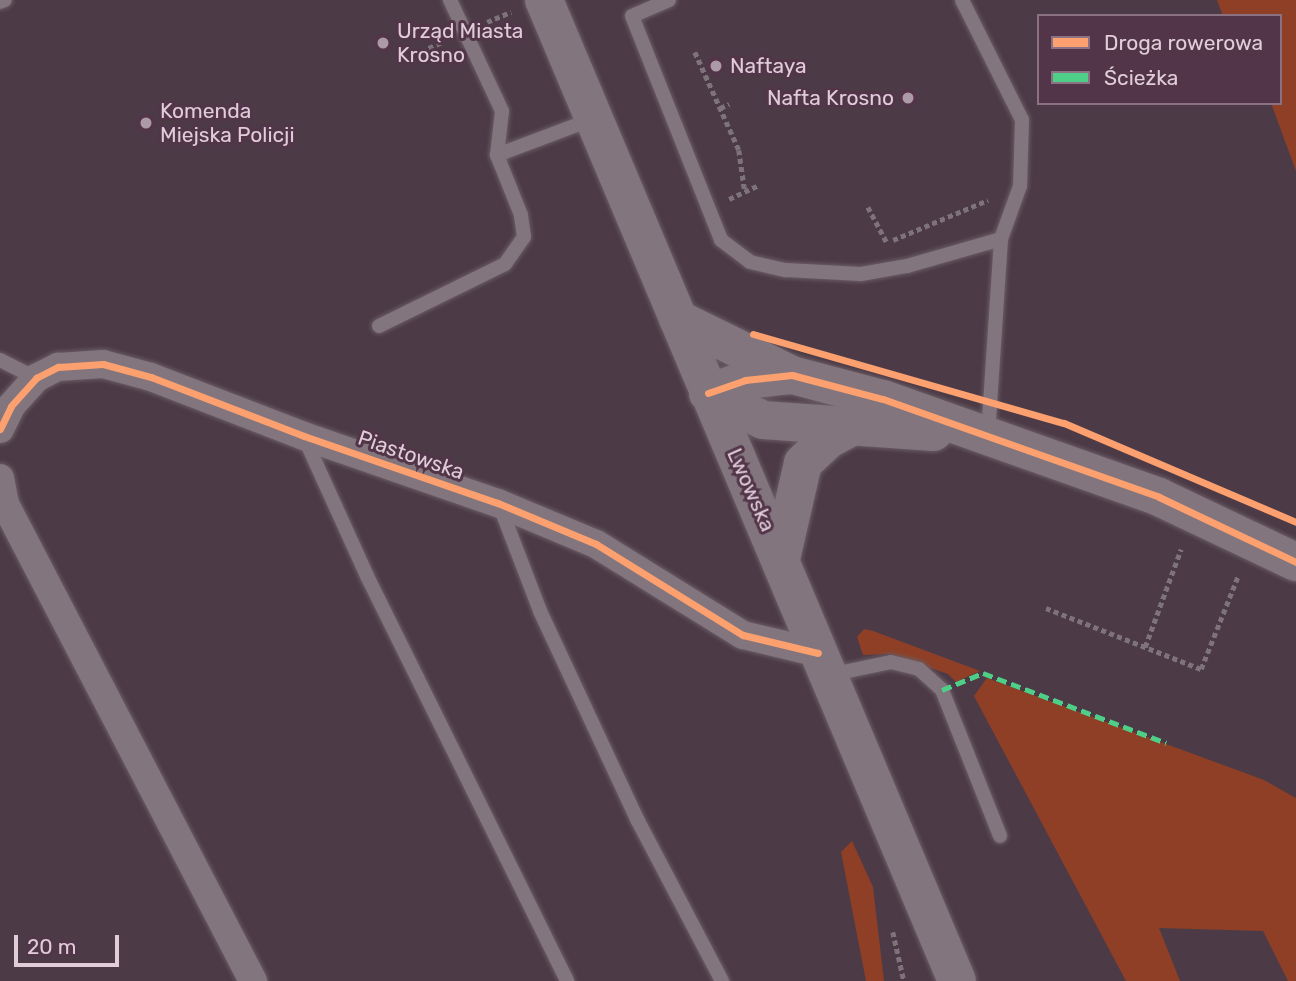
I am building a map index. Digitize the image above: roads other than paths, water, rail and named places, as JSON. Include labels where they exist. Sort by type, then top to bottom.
[{"type":"street","name":"Lwowska","points":[[544,0],[957,981]]},
{"type":"street","points":[[678,319],[792,374],[883,398],[1159,497],[1283,555]]},
{"type":"street","name":"Piastowska","points":[[0,429],[11,405],[36,378],[58,367],[103,364],[151,377],[304,436],[498,503],[596,544],[743,635],[823,664]]},
{"type":"street","points":[[708,393],[745,380],[792,374]]},
{"type":"street","points":[[708,393],[763,420],[988,437]]},
{"type":"street","points":[[781,559],[803,463],[850,428]]},
{"type":"street","points":[[2,492],[253,981]]},
{"type":"lane","points":[[0,2],[5,0]]},
{"type":"lane","points":[[379,326],[505,264],[517,252],[524,237],[521,215],[497,155],[502,111],[450,0]]},
{"type":"lane","points":[[669,0],[632,16],[722,240],[750,262],[786,270],[861,274],[907,266],[1001,239]]},
{"type":"lane","points":[[962,0],[1022,120],[1020,186],[1001,239],[988,437]]},
{"type":"lane","points":[[497,155],[595,118]]},
{"type":"lane","points":[[0,360],[36,378]]},
{"type":"lane","points":[[304,436],[373,588],[567,981]]},
{"type":"lane","points":[[498,503],[540,611],[638,821],[722,981]]},
{"type":"lane","points":[[823,664],[891,662],[919,669],[942,690],[1000,836]]},
{"type":"place","name":"Urząd Miasta Krosno","points":[[383,43]]},
{"type":"place","name":"Naftaya","points":[[716,66]]},
{"type":"place","name":"Nafta Krosno","points":[[908,98]]},
{"type":"place","name":"Komenda Miejska Policji","points":[[146,123]]}]
